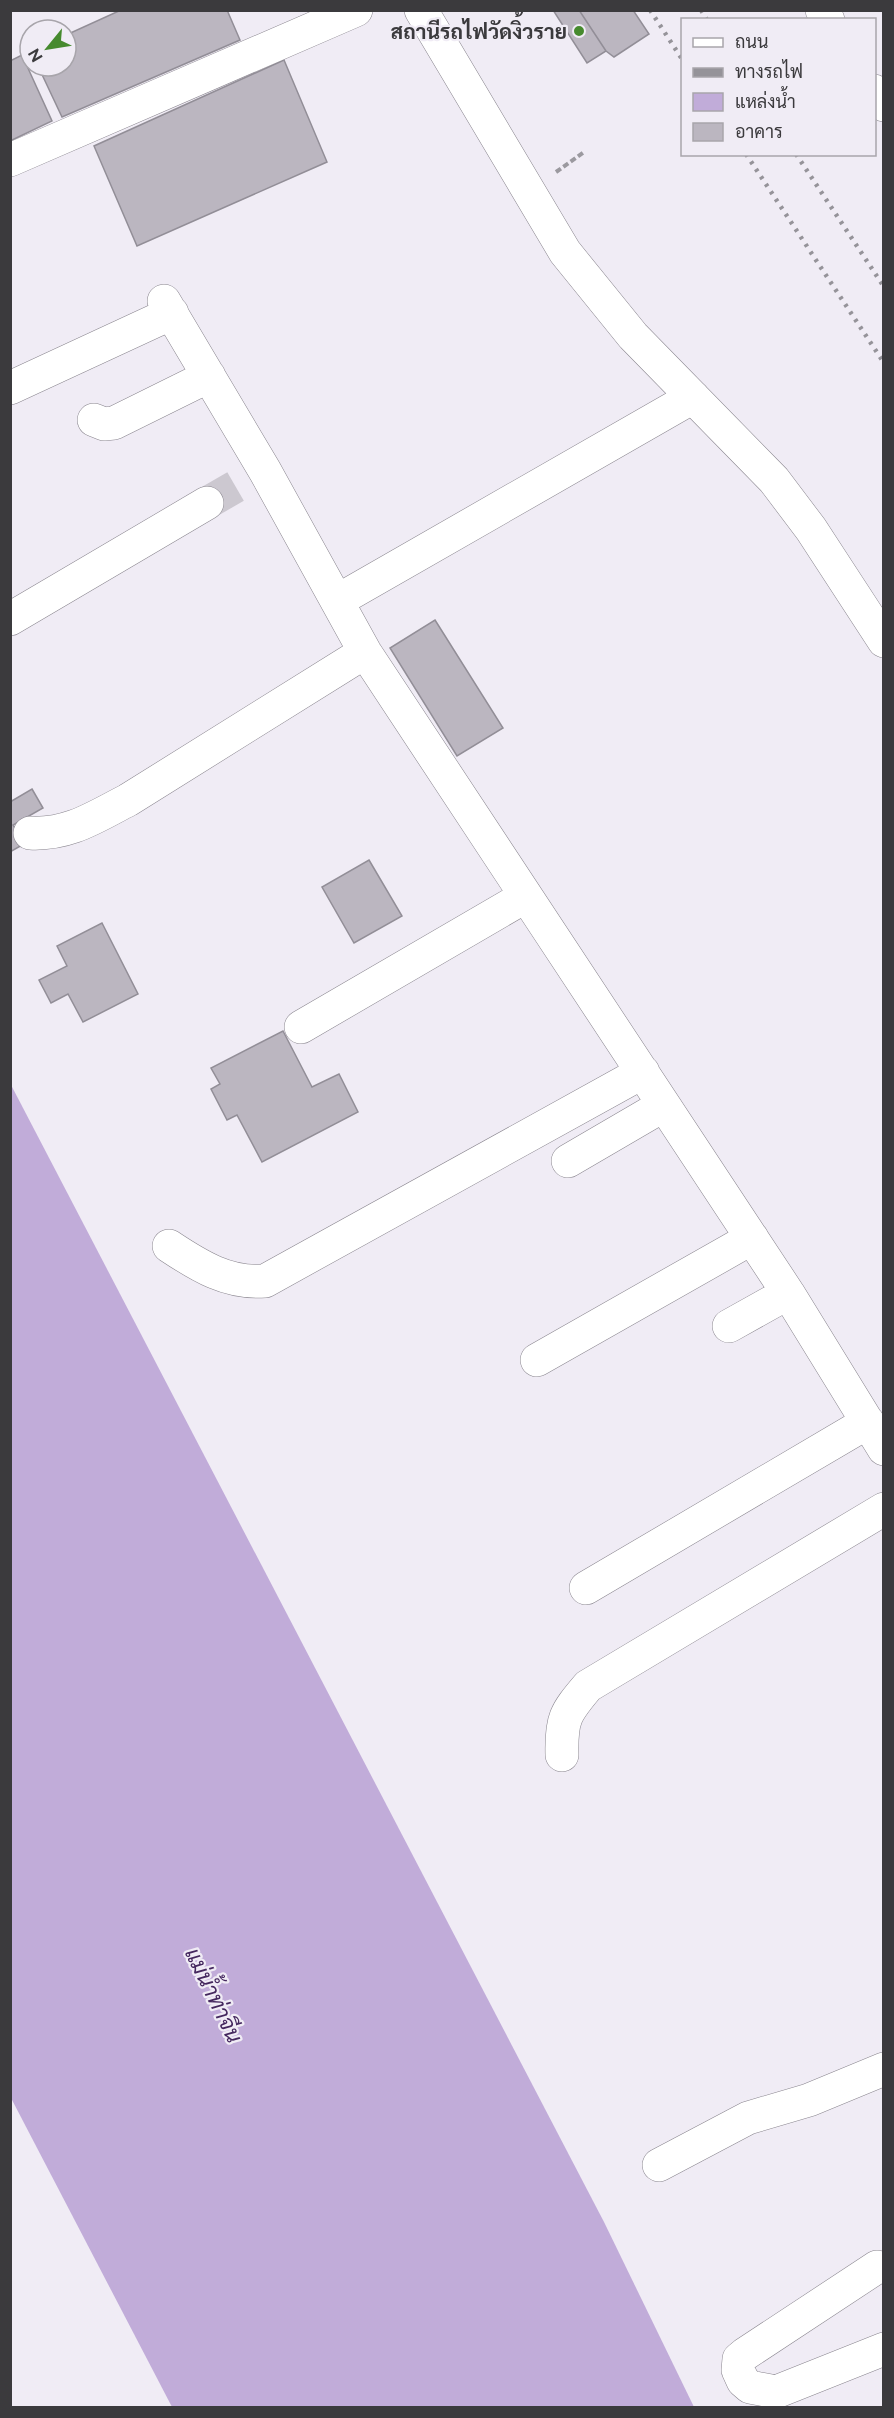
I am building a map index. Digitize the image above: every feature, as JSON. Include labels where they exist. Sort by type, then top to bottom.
[{"type":"street","points":[[10,160],[356,10]]},
{"type":"street","points":[[421,10],[565,252],[633,336],[780,488],[811,529],[884,641]]},
{"type":"street","points":[[10,388],[168,307],[209,376],[255,476],[337,601],[365,652],[788,1293],[876,1436],[586,1588]]},
{"type":"street","points":[[94,420],[104,424],[114,423],[209,376]]},
{"type":"street","points":[[337,601],[693,398]]},
{"type":"street","points":[[10,619],[207,503]]},
{"type":"street","points":[[30,833],[46,834],[65,831],[118,805],[365,652]]},
{"type":"street","points":[[301,1028],[526,896]]},
{"type":"street","points":[[169,1246],[210,1272],[250,1282],[265,1281],[643,1072]]},
{"type":"street","points":[[568,1161],[664,1105]]},
{"type":"street","points":[[537,1360],[752,1238]]},
{"type":"street","points":[[729,1326],[788,1293]]},
{"type":"street","points":[[562,1755],[561,1731],[564,1717],[588,1686],[884,1509]]},
{"type":"street","points":[[659,2166],[748,2118],[809,2100],[884,2069]]},
{"type":"street","points":[[877,2267],[745,2354],[739,2359],[738,2370],[743,2381],[750,2387],[776,2392],[884,2349]]},
{"type":"water","name":"แม่น้ำท่าจีน","points":[[10,1083],[604,2222],[694,2407],[172,2407],[11,2098]]},
{"type":"building","points":[[121,10],[227,10],[240,40],[62,117],[44,78],[78,78],[78,30]]},
{"type":"building","name":"สถานีรถไฟวัดงิ้วราย","points":[[553,10],[579,10],[606,51],[587,63]]},
{"type":"building","points":[[579,10],[633,10],[649,34],[614,57],[606,51]]},
{"type":"building","points":[[18,57],[18,78],[32,78],[52,121],[10,141],[10,61]]},
{"type":"building","points":[[284,60],[327,162],[137,246],[94,146]]},
{"type":"building","points":[[435,620],[503,728],[457,756],[390,648]]},
{"type":"building","points":[[32,789],[43,808],[13,825],[24,844],[10,852],[10,802]]},
{"type":"building","points":[[369,860],[402,916],[354,943],[322,887]]},
{"type":"building","points":[[102,923],[138,994],[83,1022],[68,994],[51,1003],[39,980],[67,966],[57,946]]},
{"type":"building","points":[[283,1031],[312,1087],[339,1074],[358,1112],[262,1162],[237,1115],[227,1120],[211,1089],[220,1084],[211,1068]]},
{"type":"tunnel","points":[[207,503],[245,481]]},
{"type":"railway","points":[[650,10],[681,57]]},
{"type":"railway","points":[[701,10],[706,18]]},
{"type":"railway","points":[[747,156],[884,363]]},
{"type":"railway","points":[[797,156],[884,287]]},
{"type":"place","name":"สถานีรถไฟวัดงิ้วราย","points":[[579,31]]}]
